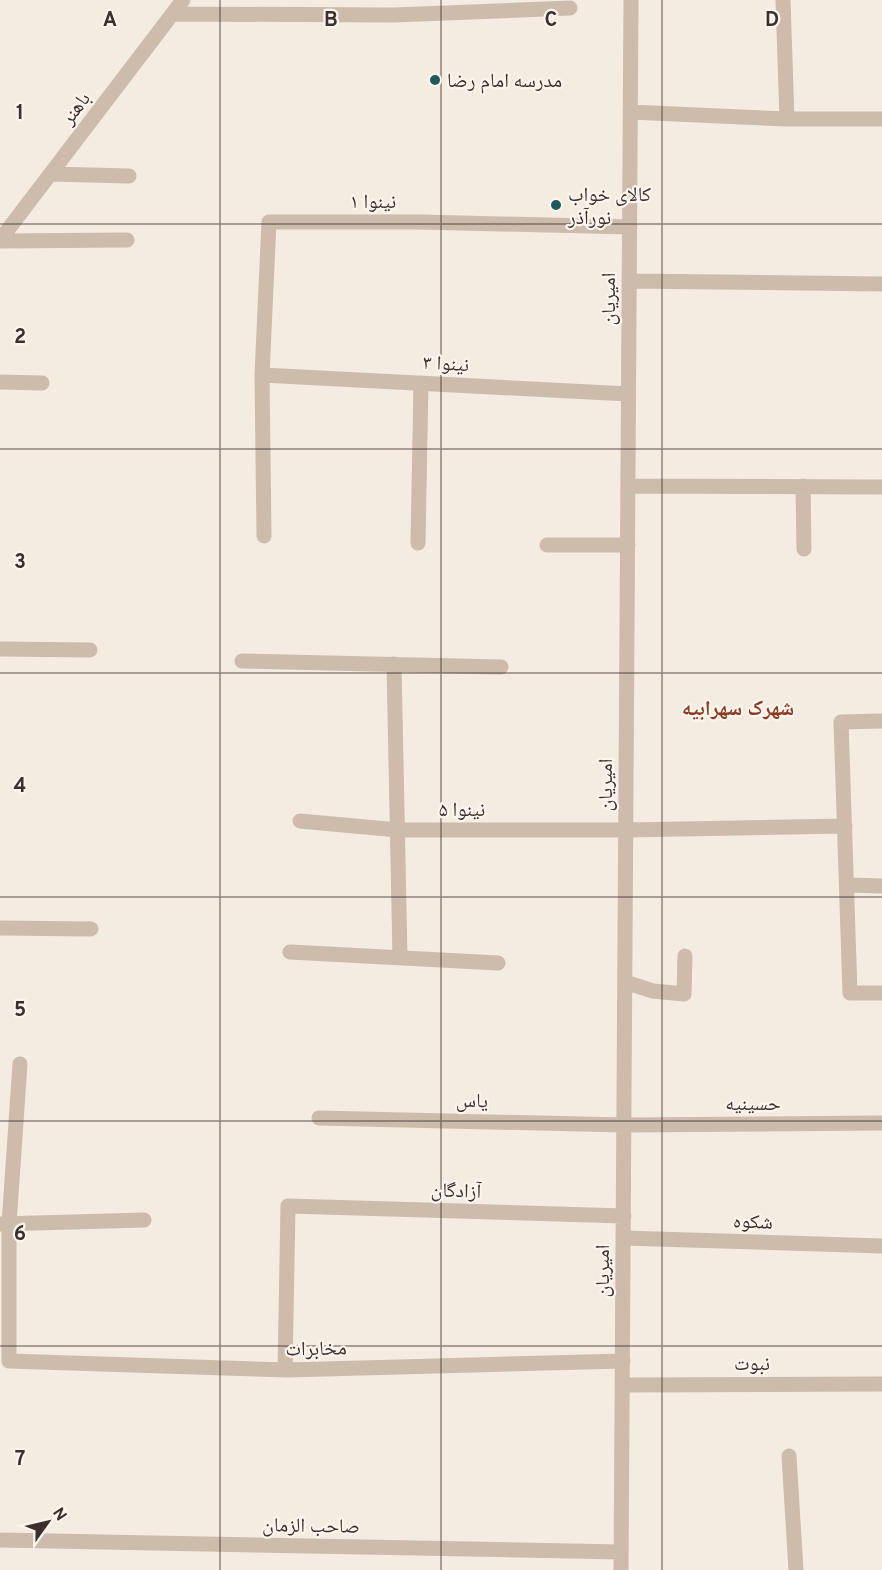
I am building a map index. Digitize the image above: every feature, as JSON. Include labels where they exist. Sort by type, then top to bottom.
[{"type":"street","name":"باهنر","points":[[0,241],[183,0]]},
{"type":"street","name":"امیریان","points":[[621,1570],[631,0]]},
{"type":"street","points":[[783,0],[787,119]]},
{"type":"street","points":[[172,14],[394,15],[570,8]]},
{"type":"street","points":[[630,112],[787,119],[882,119]]},
{"type":"street","points":[[51,174],[129,176]]},
{"type":"street","name":"نینوا ۱","points":[[262,375],[269,222],[420,222],[630,227]]},
{"type":"street","points":[[0,241],[128,240]]},
{"type":"street","points":[[629,281],[882,284]]},
{"type":"street","points":[[262,375],[264,536]]},
{"type":"street","name":"نینوا ۳","points":[[262,375],[628,394]]},
{"type":"street","points":[[0,382],[42,383]]},
{"type":"street","points":[[418,543],[421,383]]},
{"type":"street","points":[[628,486],[882,486]]},
{"type":"street","points":[[802,486],[804,549]]},
{"type":"street","points":[[547,544],[628,545]]},
{"type":"street","points":[[0,649],[90,650]]},
{"type":"street","points":[[242,661],[501,667]]},
{"type":"street","points":[[394,664],[400,958]]},
{"type":"street","points":[[882,721],[842,722],[850,993],[882,993]]},
{"type":"street","name":"نینوا ۵","points":[[300,821],[398,830],[626,830],[845,826]]},
{"type":"street","points":[[847,885],[882,885]]},
{"type":"street","points":[[0,928],[91,929]]},
{"type":"street","points":[[290,952],[498,963]]},
{"type":"street","points":[[625,982],[653,991],[684,994],[685,956]]},
{"type":"street","points":[[20,1064],[4,1224],[144,1220]]},
{"type":"street","name":"یاس","points":[[319,1118],[624,1125]]},
{"type":"street","name":"حسینیه","points":[[624,1125],[882,1123]]},
{"type":"street","name":"آزادگان","points":[[285,1370],[288,1206],[624,1216]]},
{"type":"street","name":"مخابرات","points":[[4,1224],[9,1361],[285,1370],[623,1361]]},
{"type":"street","name":"شکوه","points":[[623,1238],[882,1246]]},
{"type":"street","name":"نبوت","points":[[622,1384],[882,1384]]},
{"type":"street","points":[[789,1456],[796,1570]]},
{"type":"street","name":"صاحب الزمان","points":[[0,1540],[621,1552]]},
{"type":"place","name":"مدرسه امام رضا","points":[[435,80]]},
{"type":"place","name":"کالای خواب نورآذر","points":[[556,205]]},
{"type":"district","name":"شهرک سهرابیه","points":[[738,708]]}]
